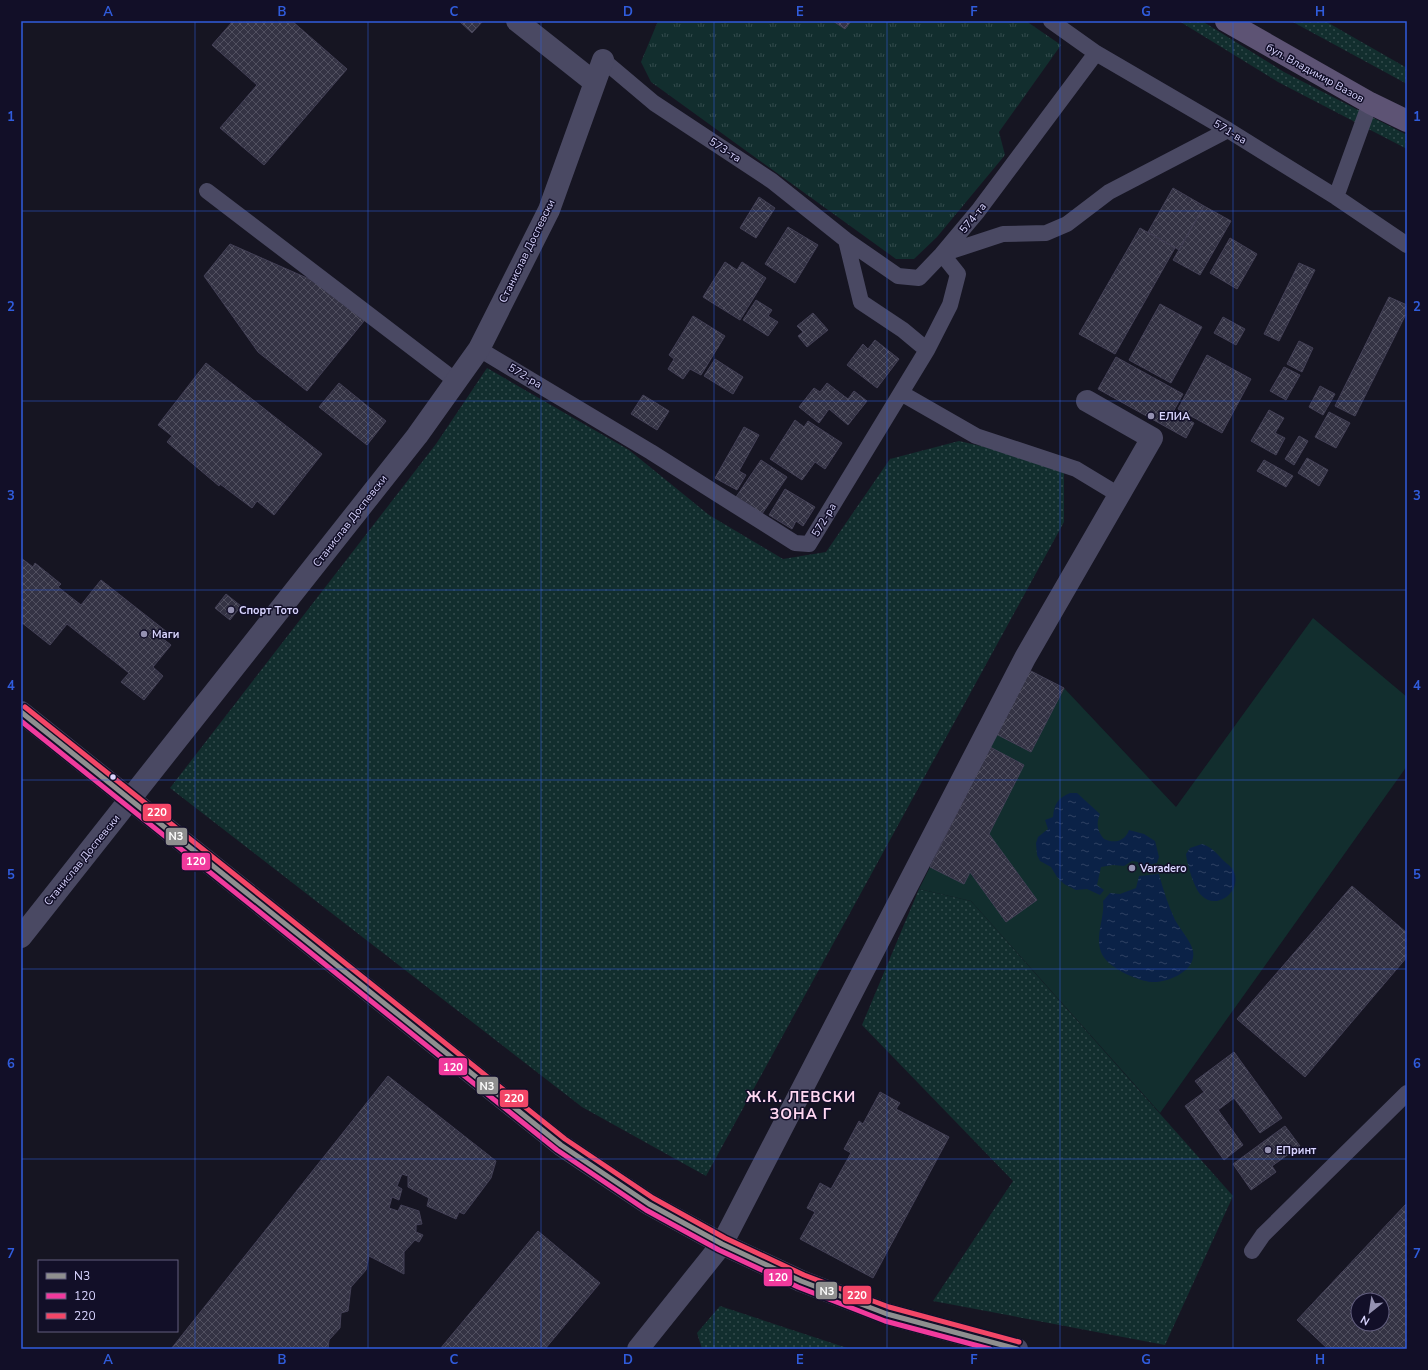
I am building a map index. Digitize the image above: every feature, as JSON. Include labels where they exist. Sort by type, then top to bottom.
[{"type":"main road","name":"бул. Владимир Вазов","points":[[1226,21],[1370,102],[1407,121]]},
{"type":"street","points":[[517,21],[594,82]]},
{"type":"street","name":"Станислав Доспевски","points":[[21,937],[417,436],[479,349],[549,210],[603,60]]},
{"type":"street","points":[[638,1349],[722,1244],[1025,658],[1152,438],[1087,401]]},
{"type":"street","points":[[21,712],[560,1145],[649,1204],[722,1244],[801,1281],[887,1314],[1017,1349]]},
{"type":"lane","name":"571-ва","points":[[1051,21],[1096,53],[1228,130],[1336,197],[1407,244]]},
{"type":"lane","name":"574-та","points":[[942,254],[978,211],[1096,53]]},
{"type":"lane","name":"573-та","points":[[603,60],[654,103],[772,181],[846,240],[898,276],[919,278],[942,254]]},
{"type":"lane","points":[[1336,197],[1370,102]]},
{"type":"lane","points":[[1119,495],[1076,469],[976,436],[901,393],[927,350],[950,305],[958,274],[942,254],[1003,234],[1046,233],[1067,224],[1109,192],[1228,130]]},
{"type":"lane","points":[[207,191],[456,381]]},
{"type":"lane","points":[[846,240],[860,302],[903,330],[927,350]]},
{"type":"lane","name":"572-ра","points":[[479,349],[651,452],[795,543],[803,545],[809,544],[901,393]]},
{"type":"lane","points":[[1252,1251],[1263,1235],[1407,1093]]},
{"type":"green space","points":[[658,21],[1026,21],[1061,45],[999,132],[1005,155],[937,237],[914,259],[896,259],[651,82],[641,62]]},
{"type":"green space","points":[[1179,21],[1202,21],[1284,72],[1407,135],[1407,149],[1278,82]]},
{"type":"green space","points":[[1291,21],[1325,21],[1407,68],[1407,84]]},
{"type":"green space","points":[[487,368],[629,450],[709,515],[783,559],[826,552],[890,459],[959,441],[1064,465],[1064,522],[706,1176],[582,1107],[170,788],[436,444]]},
{"type":"green space","name":"Varadero","points":[[1313,618],[1407,697],[1407,766],[1160,1113],[971,901],[919,889],[1029,670],[1064,688],[1176,807]]},
{"type":"green space","points":[[919,889],[971,901],[1233,1196],[1165,1345],[933,1301],[1013,1181],[862,1025]]},
{"type":"green space","points":[[720,1306],[851,1349],[702,1349],[697,1333]]},
{"type":"water","points":[[1070,793],[1077,793],[1100,814],[1098,827],[1104,839],[1116,841],[1122,839],[1129,830],[1144,834],[1155,841],[1159,857],[1157,863],[1139,867],[1138,862],[1132,861],[1124,866],[1113,865],[1101,867],[1097,885],[1104,890],[1100,895],[1087,889],[1076,890],[1064,884],[1057,877],[1051,867],[1040,861],[1037,855],[1036,843],[1038,837],[1048,829],[1045,820],[1053,817],[1054,808],[1057,802],[1062,797]]},
{"type":"water","points":[[1202,844],[1214,851],[1233,870],[1235,885],[1232,891],[1221,900],[1207,900],[1198,892],[1191,876],[1186,854],[1190,848]]},
{"type":"water","points":[[1159,874],[1170,909],[1192,947],[1193,958],[1186,970],[1180,974],[1173,978],[1152,982],[1138,979],[1115,968],[1104,958],[1099,946],[1099,939],[1103,913],[1103,901],[1110,893],[1120,894],[1136,888],[1139,876]]},
{"type":"building","points":[[233,21],[292,21],[347,69],[264,165],[220,128],[257,85],[212,45]]},
{"type":"building","points":[[459,21],[483,21],[472,33]]},
{"type":"building","points":[[833,21],[851,21],[845,29]]},
{"type":"building","points":[[1173,188],[1204,206],[1179,250],[1148,232]]},
{"type":"building","points":[[759,197],[775,208],[756,238],[740,228]]},
{"type":"building","points":[[1204,206],[1231,221],[1200,275],[1173,260]]},
{"type":"building","points":[[788,227],[818,245],[795,283],[765,264]]},
{"type":"building","points":[[1140,228],[1175,248],[1115,354],[1079,334]]},
{"type":"building","points":[[1230,238],[1257,254],[1237,289],[1210,273]]},
{"type":"building","points":[[230,244],[316,282],[364,321],[307,391],[258,352],[204,276]]},
{"type":"building","points":[[725,262],[737,270],[742,262],[766,278],[740,320],[703,297]]},
{"type":"building","points":[[1299,263],[1315,270],[1279,341],[1264,334]]},
{"type":"building","points":[[1389,297],[1407,305],[1407,312],[1355,416],[1335,406]]},
{"type":"building","points":[[756,300],[772,310],[768,316],[778,322],[768,336],[743,320]]},
{"type":"building","points":[[1160,304],[1202,327],[1171,383],[1129,360]]},
{"type":"building","points":[[813,313],[828,330],[807,347],[798,336],[803,332],[797,326]]},
{"type":"building","points":[[693,316],[725,336],[701,375],[690,369],[683,379],[668,369],[674,359],[669,355]]},
{"type":"building","points":[[1223,317],[1245,329],[1236,345],[1214,333]]},
{"type":"building","points":[[875,340],[899,359],[877,388],[847,365],[863,344],[868,349]]},
{"type":"building","points":[[1299,341],[1313,348],[1302,372],[1287,364]]},
{"type":"building","points":[[1207,355],[1251,379],[1222,433],[1178,409]]},
{"type":"building","points":[[1116,357],[1183,394],[1173,412],[1194,423],[1186,438],[1098,389]]},
{"type":"building","points":[[715,359],[743,377],[733,394],[704,376]]},
{"type":"building","points":[[206,363],[322,454],[274,515],[257,501],[252,508],[220,484],[219,486],[167,442],[172,436],[158,425]]},
{"type":"building","points":[[1284,367],[1300,375],[1286,400],[1270,391]]},
{"type":"building","points":[[339,383],[386,421],[367,445],[319,407]]},
{"type":"building","points":[[827,383],[848,399],[854,391],[867,401],[848,425],[829,409],[819,423],[799,407],[814,388],[820,392]]},
{"type":"building","points":[[1320,386],[1335,394],[1323,415],[1309,407]]},
{"type":"building","points":[[643,395],[669,411],[657,430],[631,414]]},
{"type":"building","points":[[1269,410],[1284,418],[1275,433],[1285,438],[1276,455],[1251,441]]},
{"type":"building","points":[[1329,412],[1350,423],[1336,448],[1315,437]]},
{"type":"building","points":[[795,420],[804,427],[808,421],[842,443],[825,469],[815,462],[802,480],[770,459]]},
{"type":"building","points":[[744,427],[759,435],[739,471],[746,475],[737,490],[715,478]]},
{"type":"building","points":[[1299,436],[1308,441],[1294,465],[1285,459]]},
{"type":"building","points":[[1307,458],[1328,470],[1319,486],[1298,473]]},
{"type":"building","points":[[761,460],[787,477],[762,514],[736,497]]},
{"type":"building","points":[[1264,460],[1293,476],[1286,487],[1257,471]]},
{"type":"building","points":[[785,489],[815,507],[803,526],[796,521],[792,529],[769,515]]},
{"type":"building","points":[[21,558],[33,567],[35,563],[61,584],[58,587],[81,605],[101,580],[167,632],[162,638],[171,645],[153,667],[163,676],[144,700],[121,682],[129,673],[67,624],[50,645],[21,622]]},
{"type":"building","points":[[226,594],[241,606],[230,620],[215,608]]},
{"type":"building","points":[[1029,670],[1064,688],[1031,752],[996,734]]},
{"type":"building","points":[[990,747],[1024,765],[989,834],[1037,900],[1006,922],[970,872],[964,884],[930,867]]},
{"type":"building","points":[[1352,886],[1407,933],[1407,957],[1305,1077],[1237,1019]]},
{"type":"building","points":[[1234,1052],[1282,1118],[1260,1133],[1234,1098],[1218,1110],[1243,1145],[1224,1160],[1185,1106],[1204,1092],[1195,1081]]},
{"type":"building","points":[[388,1076],[496,1161],[491,1178],[464,1214],[459,1212],[456,1219],[427,1206],[429,1198],[408,1187],[408,1176],[402,1174],[397,1186],[402,1189],[399,1200],[392,1197],[389,1208],[398,1211],[401,1205],[419,1211],[422,1224],[416,1225],[416,1232],[423,1235],[419,1242],[415,1240],[404,1252],[404,1274],[369,1256],[366,1270],[351,1287],[348,1311],[341,1313],[340,1328],[329,1340],[328,1349],[171,1349]]},
{"type":"building","points":[[880,1092],[900,1103],[896,1109],[949,1137],[873,1278],[800,1239],[815,1212],[807,1208],[820,1183],[831,1189],[851,1153],[844,1149],[859,1121],[863,1124]]},
{"type":"building","points":[[1285,1126],[1300,1146],[1272,1166],[1276,1172],[1251,1190],[1233,1164]]},
{"type":"building","points":[[1407,1203],[1407,1349],[1328,1349],[1297,1320]]},
{"type":"building","points":[[538,1231],[600,1283],[545,1349],[440,1349]]},
{"type":"transit line","name":"220","points":[[25,707],[565,1139],[653,1198],[725,1238],[804,1275],[889,1307],[1019,1342]]},
{"type":"transit line","name":"N3","points":[[21,712],[561,1145],[649,1204],[722,1244],[801,1281],[887,1314],[1017,1349]]},
{"type":"transit line","name":"120","points":[[21,721],[557,1150],[646,1210],[719,1250],[798,1287],[885,1321],[990,1349]]},
{"type":"place","name":"ЕЛИА","points":[[1151,416]]},
{"type":"place","name":"Спорт Тото","points":[[231,610]]},
{"type":"place","name":"Маги","points":[[144,634]]},
{"type":"place","name":"Varadero","points":[[1132,868]]},
{"type":"place","name":"ЕПринт","points":[[1268,1150]]},
{"type":"district","name":"Ж.К. ЛЕВСКИ ЗОНА Г","points":[[801,1106]]}]
